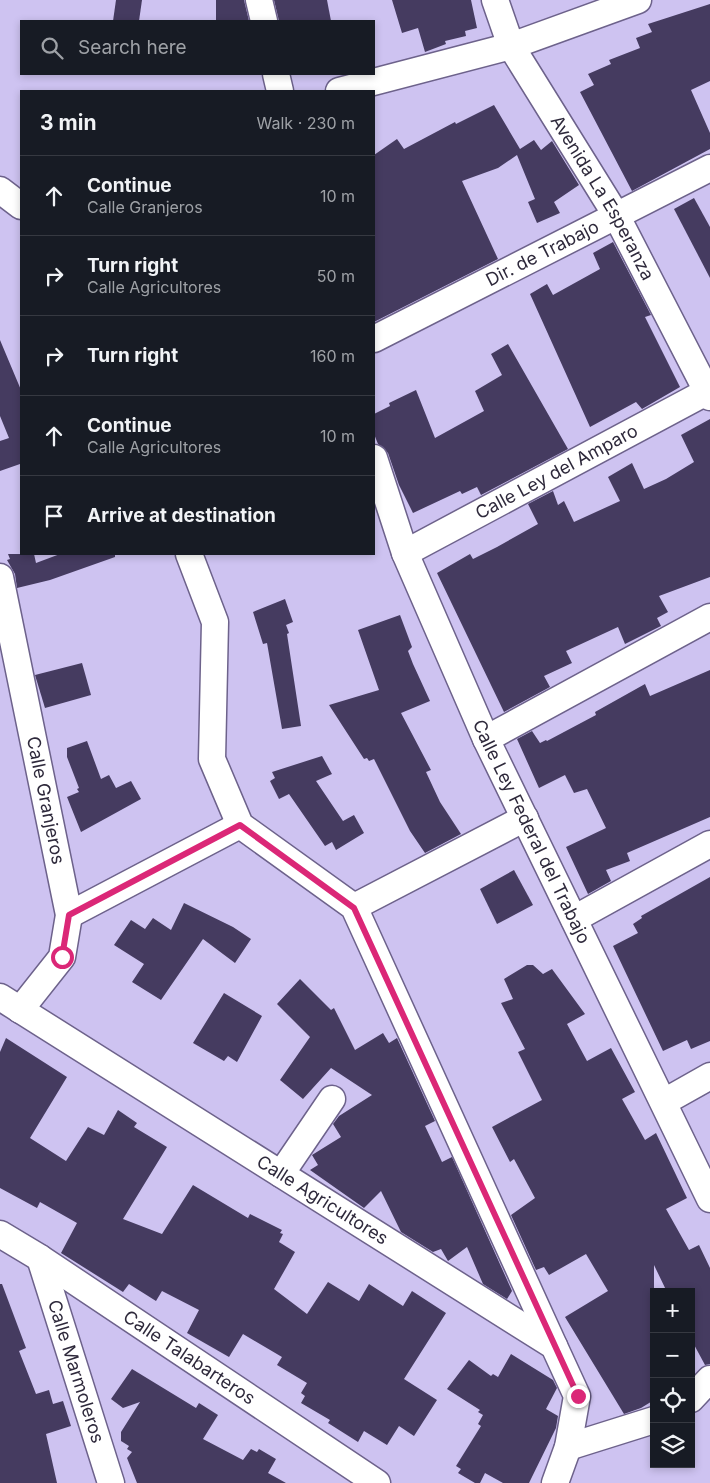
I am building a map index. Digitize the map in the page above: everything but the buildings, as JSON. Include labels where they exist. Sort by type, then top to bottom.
[{"type":"street","points":[[259,0],[264,20]]},
{"type":"street","name":"Avenida La Esperanza","points":[[495,0],[511,46],[616,216],[709,393]]},
{"type":"street","points":[[343,90],[511,46],[638,0]]},
{"type":"street","points":[[276,75],[280,90]]},
{"type":"street","name":"Dir. de Trabajo","points":[[375,338],[710,168]]},
{"type":"street","points":[[0,190],[20,205]]},
{"type":"street","name":"Calle Ley del Amparo","points":[[405,552],[709,393]]},
{"type":"street","name":"Calle Ley Federal del Trabajo","points":[[375,461],[405,552],[486,739],[710,1198]]},
{"type":"street","points":[[189,555],[215,622],[212,759],[240,825],[354,908],[578,1396],[568,1447],[555,1483]]},
{"type":"street","name":"Calle Granjeros","points":[[0,577],[69,915],[62,957],[10,1003]]},
{"type":"street","points":[[486,739],[710,617]]},
{"type":"street","points":[[354,908],[525,818]]},
{"type":"street","points":[[69,915],[240,825]]},
{"type":"street","points":[[574,919],[710,844]]},
{"type":"street","name":"Calle Agricultores","points":[[10,1003],[554,1346]]},
{"type":"street","points":[[664,1102],[710,1076]]},
{"type":"street","points":[[281,1174],[332,1098]]},
{"type":"street","name":"Calle Talabarteros","points":[[0,1234],[40,1258],[377,1483]]},
{"type":"street","name":"Calle Marmoleros","points":[[40,1258],[111,1483]]},
{"type":"street","points":[[695,1395],[710,1379]]},
{"type":"street","points":[[568,1447],[650,1421]]},
{"type":"route","points":[[62,957],[69,915],[240,825],[354,908],[578,1396]]}]
